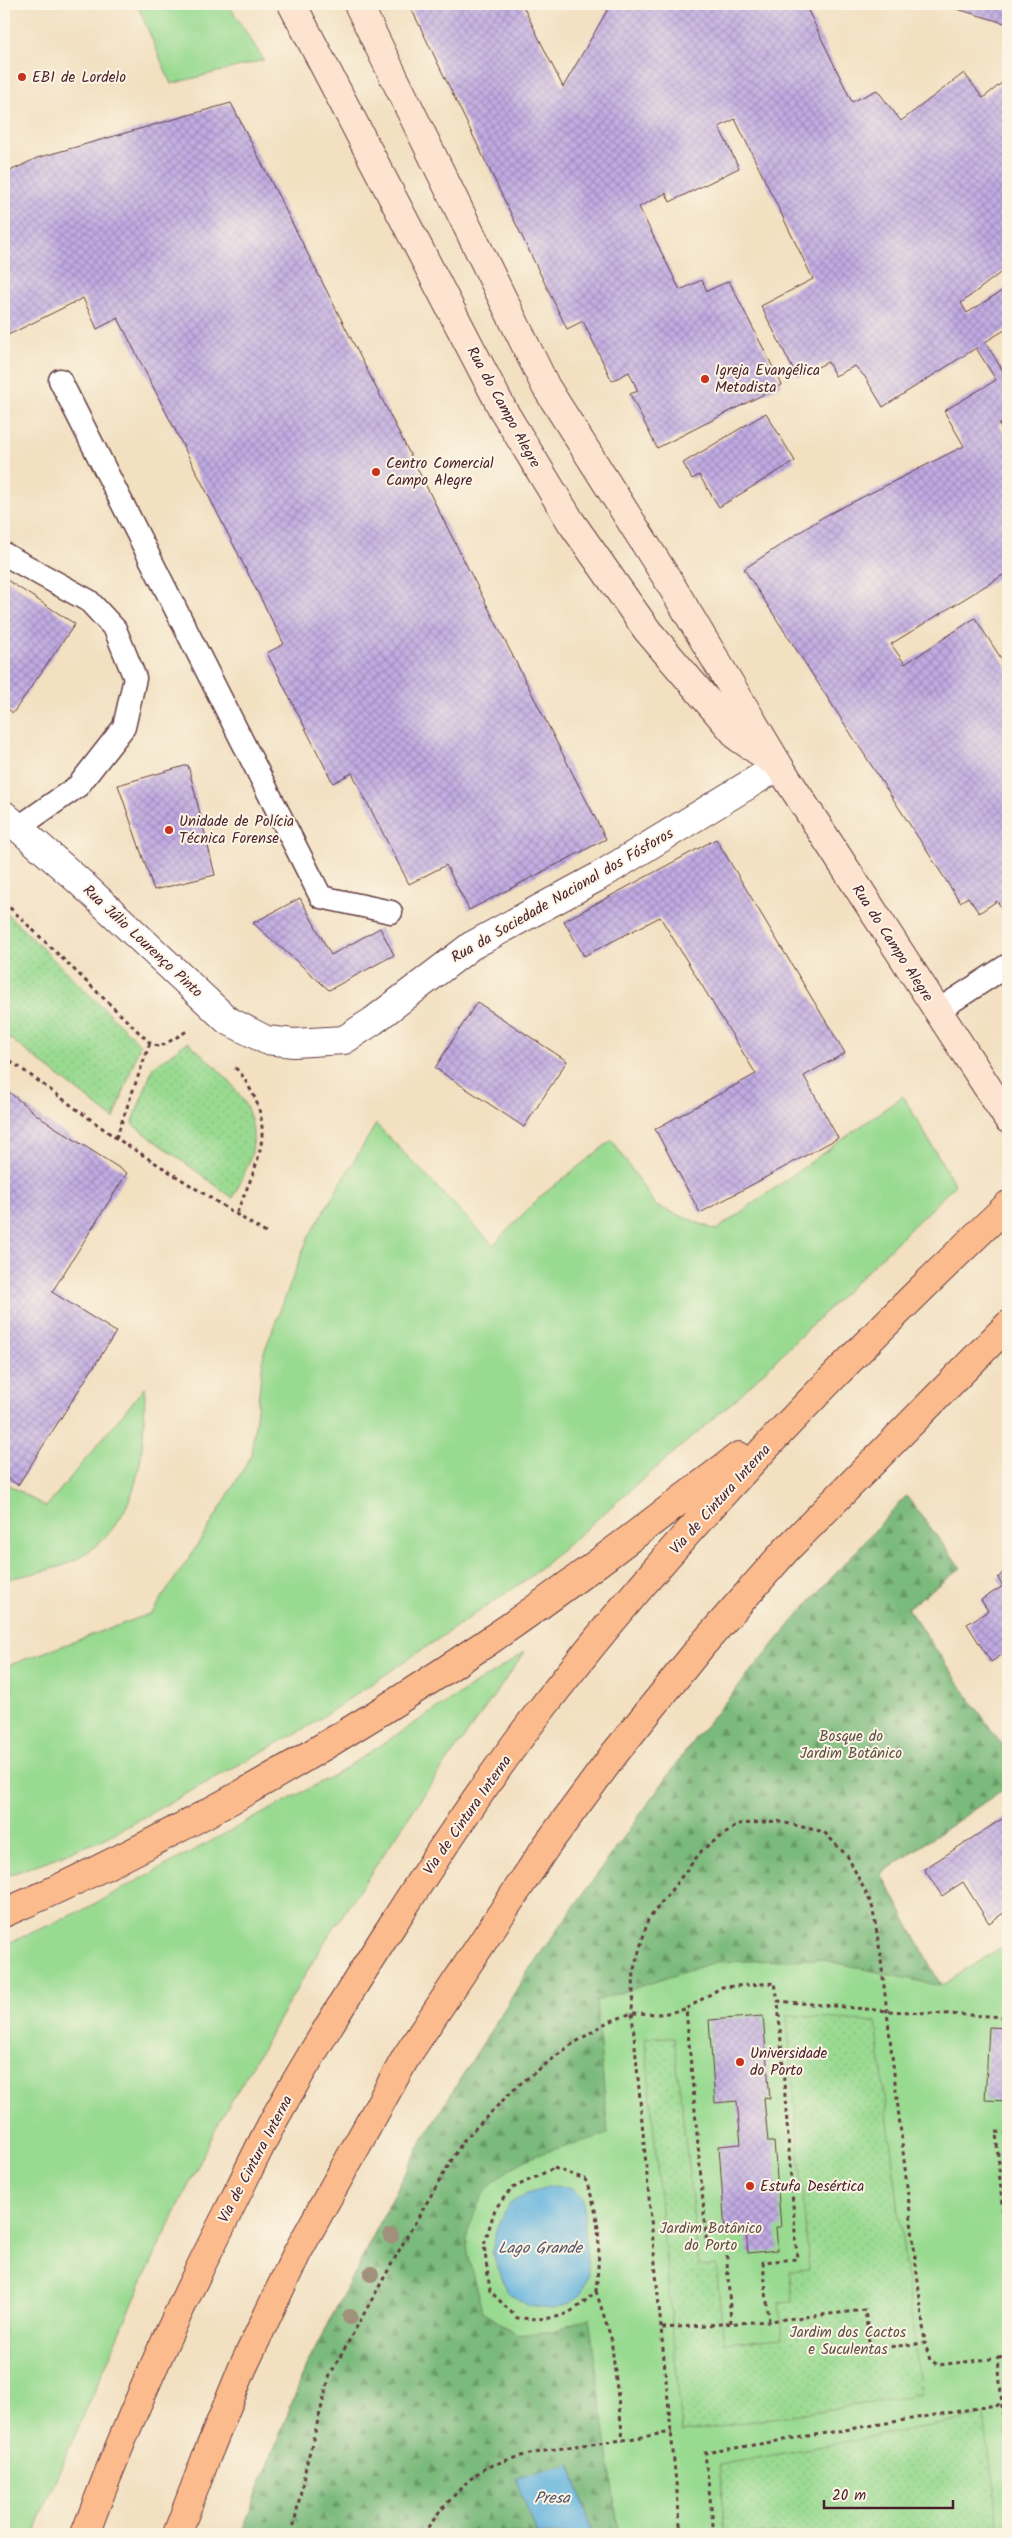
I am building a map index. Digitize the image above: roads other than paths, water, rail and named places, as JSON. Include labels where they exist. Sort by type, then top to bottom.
[{"type":"highway","name":"Via de Cintura Interna","points":[[85,2534],[149,2377],[202,2260],[274,2119],[335,2016],[428,1869],[531,1723],[645,1582],[722,1493],[937,1273],[1008,1205]]},
{"type":"highway","points":[[177,2534],[243,2368],[297,2253],[406,2057],[548,1845],[615,1753],[692,1658],[786,1550],[1008,1326]]},
{"type":"highway","points":[[4,1913],[88,1876],[231,1801],[366,1721],[487,1642],[578,1578],[804,1407]]},
{"type":"main road","name":"Rua do Campo Alegre","points":[[292,4],[343,98],[503,410],[571,522],[648,630],[739,738],[779,766]]},
{"type":"main road","name":"Rua do Campo Alegre","points":[[358,4],[546,388],[668,580],[779,766],[1008,1119]]},
{"type":"street","name":"Rua da Sociedade Nacional dos Fósforos","points":[[294,1043],[344,1040],[373,1021],[471,946],[596,878],[779,766]]},
{"type":"street","name":"Rua Júlio Lourenço Pinto","points":[[12,821],[226,1020],[266,1040],[294,1043]]},
{"type":"lane","points":[[60,380],[321,897],[391,912]]},
{"type":"lane","points":[[4,554],[89,601],[115,629],[135,678],[124,726],[78,786],[12,821]]},
{"type":"lane","points":[[937,1011],[1008,965]]},
{"type":"water","name":"Lago Grande","points":[[552,2186],[570,2187],[583,2199],[588,2275],[581,2295],[567,2304],[551,2309],[529,2306],[508,2293],[492,2252],[497,2226],[510,2204],[527,2193]]},
{"type":"water","name":"Presa","points":[[571,2464],[592,2534],[537,2534],[516,2478]]},
{"type":"place","name":"EB1 de Lordelo","points":[[22,77]]},
{"type":"place","name":"Igreja Evangélica Metodista","points":[[705,379]]},
{"type":"place","name":"Centro Comercial Campo Alegre","points":[[376,472]]},
{"type":"place","name":"Unidade de Polícia Técnica Forense","points":[[169,830]]},
{"type":"place","name":"Universidade do Porto","points":[[740,2062]]},
{"type":"place","name":"Estufa Desértica","points":[[750,2186]]},
{"type":"park label","name":"Bosque do Jardim Botânico","points":[[851,1744]]},
{"type":"park label","name":"Jardim Botânico do Porto","points":[[711,2236]]},
{"type":"park label","name":"Jardim dos Cactos e Suculentas","points":[[848,2340]]}]
